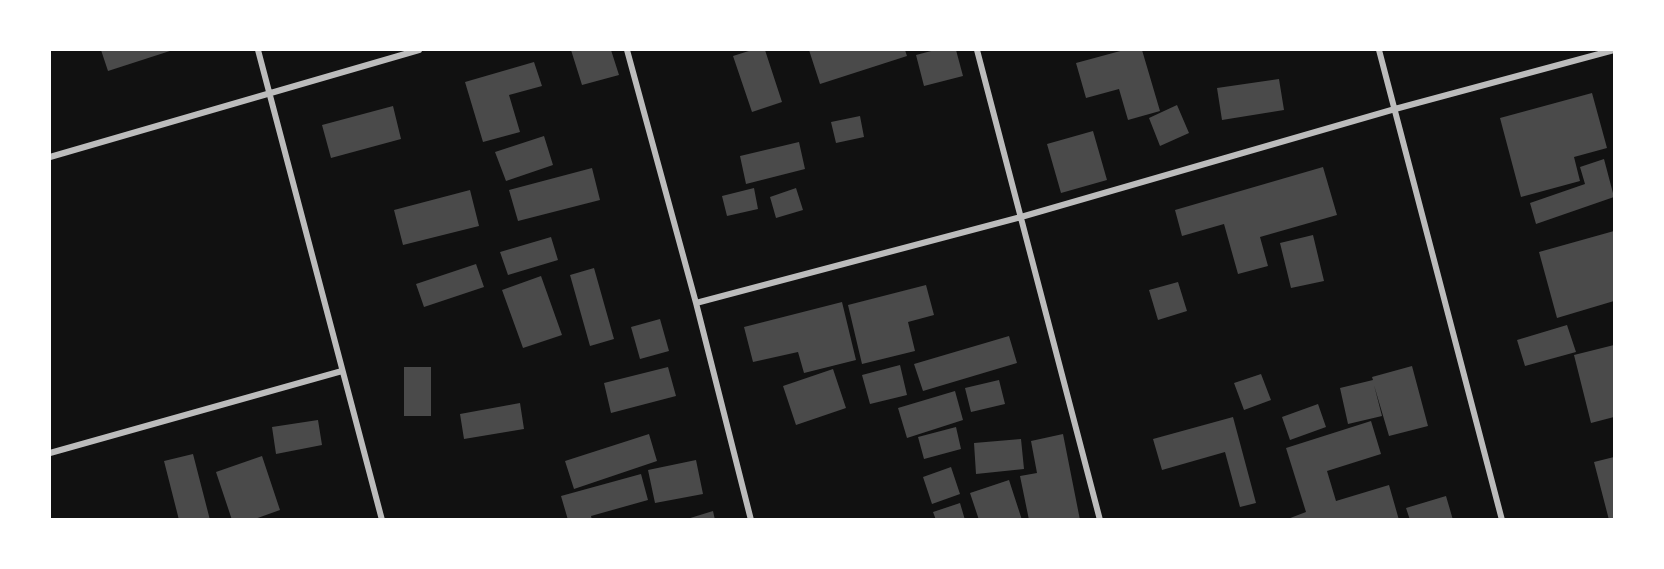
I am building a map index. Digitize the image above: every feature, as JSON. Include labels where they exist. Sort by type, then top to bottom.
[{"type":"street","points":[[258,50],[382,519]]},
{"type":"street","points":[[50,157],[419,50]]},
{"type":"street","points":[[627,50],[696,303],[751,519]]},
{"type":"street","points":[[977,50],[1100,519]]},
{"type":"street","points":[[1378,50],[1502,519]]},
{"type":"street","points":[[696,303],[1021,217],[1614,50]]},
{"type":"street","points":[[50,453],[342,371]]},
{"type":"building","points":[[101,50],[173,50],[108,71]]},
{"type":"building","points":[[571,50],[611,50],[619,75],[582,85]]},
{"type":"building","points":[[752,50],[765,50],[782,102],[752,112],[733,56]]},
{"type":"building","points":[[809,50],[905,50],[907,56],[820,84]]},
{"type":"building","points":[[935,50],[956,50],[963,76],[924,86],[916,55]]},
{"type":"building","points":[[1124,50],[1142,50],[1160,111],[1128,120],[1119,89],[1086,98],[1076,63]]},
{"type":"building","points":[[534,62],[542,86],[509,95],[520,132],[483,142],[465,82]]},
{"type":"building","points":[[1279,79],[1284,110],[1222,120],[1217,88]]},
{"type":"building","points":[[1592,93],[1607,148],[1574,157],[1580,181],[1521,197],[1500,118]]},
{"type":"building","points":[[1177,105],[1189,133],[1160,146],[1149,118]]},
{"type":"building","points":[[393,106],[401,139],[331,158],[322,125]]},
{"type":"building","points":[[860,116],[864,137],[836,143],[831,122]]},
{"type":"building","points":[[1093,131],[1107,180],[1061,193],[1047,144]]},
{"type":"building","points":[[544,136],[553,165],[506,181],[495,152]]},
{"type":"building","points":[[799,142],[805,169],[746,184],[740,156]]},
{"type":"building","points":[[1604,159],[1614,197],[1536,224],[1530,203],[1585,184],[1580,167]]},
{"type":"building","points":[[1323,167],[1337,215],[1260,237],[1268,266],[1238,274],[1224,224],[1182,236],[1175,210]]},
{"type":"building","points":[[592,168],[600,200],[518,221],[509,190]]},
{"type":"building","points":[[754,188],[758,209],[727,216],[722,196]]},
{"type":"building","points":[[796,188],[803,210],[776,218],[770,197]]},
{"type":"building","points":[[470,190],[479,226],[403,245],[394,210]]},
{"type":"building","points":[[1614,231],[1614,301],[1557,318],[1539,252]]},
{"type":"building","points":[[1313,235],[1324,281],[1291,288],[1280,243]]},
{"type":"building","points":[[551,237],[558,260],[508,275],[500,252]]},
{"type":"building","points":[[476,264],[484,287],[424,307],[416,284]]},
{"type":"building","points":[[594,268],[614,339],[590,346],[570,275]]},
{"type":"building","points":[[541,276],[562,335],[523,348],[502,290]]},
{"type":"building","points":[[1178,282],[1187,311],[1158,320],[1149,290]]},
{"type":"building","points":[[926,285],[934,315],[908,322],[915,351],[862,364],[848,305]]},
{"type":"building","points":[[842,302],[856,360],[804,373],[798,352],[753,362],[744,327]]},
{"type":"building","points":[[660,319],[669,351],[640,359],[631,327]]},
{"type":"building","points":[[1567,325],[1576,352],[1525,366],[1517,340]]},
{"type":"building","points":[[1009,336],[1017,363],[923,391],[914,364]]},
{"type":"building","points":[[1614,345],[1614,417],[1591,423],[1574,355]]},
{"type":"building","points":[[900,365],[907,395],[870,404],[862,375]]},
{"type":"building","points":[[1412,366],[1428,426],[1389,436],[1374,385],[1382,416],[1348,424],[1340,388],[1373,380],[1372,377]]},
{"type":"building","points":[[404,367],[431,367],[431,416],[404,416]]},
{"type":"building","points":[[668,367],[676,396],[611,413],[604,383]]},
{"type":"building","points":[[833,369],[846,408],[796,425],[783,386]]},
{"type":"building","points":[[1261,374],[1271,400],[1244,410],[1234,383]]},
{"type":"building","points":[[999,380],[1005,404],[971,412],[965,388]]},
{"type":"building","points":[[955,391],[963,420],[907,438],[898,408]]},
{"type":"building","points":[[520,403],[524,429],[464,439],[460,414]]},
{"type":"building","points":[[1318,404],[1326,427],[1290,440],[1282,417]]},
{"type":"building","points":[[1233,417],[1256,503],[1240,507],[1225,452],[1162,470],[1153,439]]},
{"type":"building","points":[[318,420],[322,445],[276,454],[272,427]]},
{"type":"building","points":[[1371,421],[1381,454],[1327,471],[1336,501],[1389,485],[1399,520],[1285,520],[1306,512],[1286,448]]},
{"type":"building","points":[[956,427],[961,449],[924,459],[918,437]]},
{"type":"building","points":[[649,434],[657,461],[574,489],[565,461]]},
{"type":"building","points":[[1063,434],[1080,520],[1029,520],[1020,476],[1037,473],[1031,441]]},
{"type":"building","points":[[1021,439],[1024,469],[976,474],[974,443]]},
{"type":"building","points":[[193,454],[210,520],[179,520],[164,461]]},
{"type":"building","points":[[262,456],[280,510],[252,520],[232,520],[216,472]]},
{"type":"building","points":[[1614,457],[1614,520],[1609,520],[1594,462]]},
{"type":"building","points":[[696,460],[703,494],[655,503],[648,470]]},
{"type":"building","points":[[951,467],[960,494],[932,504],[923,477]]},
{"type":"building","points":[[641,474],[648,500],[591,516],[592,520],[568,520],[561,496]]},
{"type":"building","points":[[1009,480],[1022,520],[979,520],[970,493]]},
{"type":"building","points":[[1446,496],[1453,520],[1410,520],[1406,508]]},
{"type":"building","points":[[960,503],[965,520],[936,520],[933,512]]},
{"type":"building","points":[[713,511],[715,520],[687,520],[687,519]]}]
